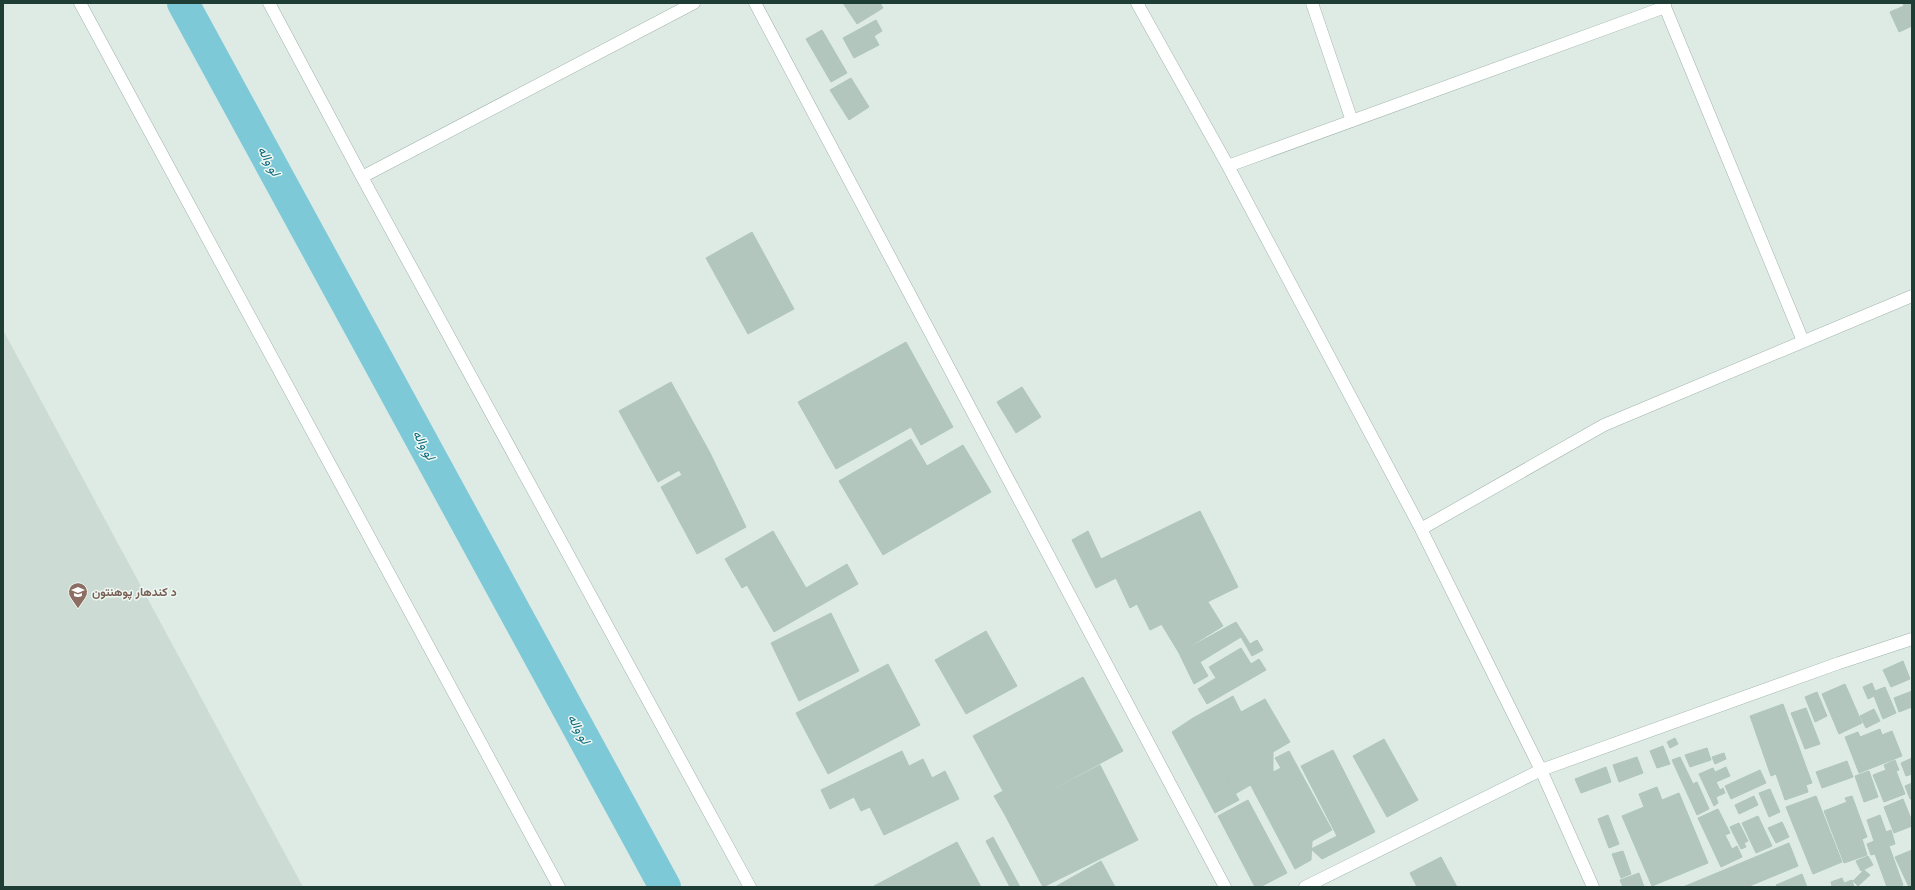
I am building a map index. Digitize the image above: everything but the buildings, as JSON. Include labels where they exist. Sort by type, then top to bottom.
[{"type":"street","points":[[80,3],[559,887]]},
{"type":"street","points":[[270,3],[362,177],[750,887]]},
{"type":"street","points":[[362,177],[694,3]]},
{"type":"street","points":[[756,3],[1225,887]]},
{"type":"street","points":[[1137,3],[1228,166],[1421,529],[1542,770],[1593,887]]},
{"type":"street","points":[[1312,3],[1352,121]]},
{"type":"street","points":[[1228,166],[1665,5],[1803,341]]},
{"type":"street","points":[[1421,529],[1604,425],[1912,296]]},
{"type":"street","points":[[1305,887],[1542,770],[1832,666],[1912,639]]},
{"type":"shaded area","name":"د کندهار پوهنتون","points":[[3,330],[303,887],[3,887]]},
{"type":"waterway","name":"لو واله","points":[[183,3],[665,887]]},
{"type":"place","name":"د کندهار پوهنتون","points":[[78,609]]}]
